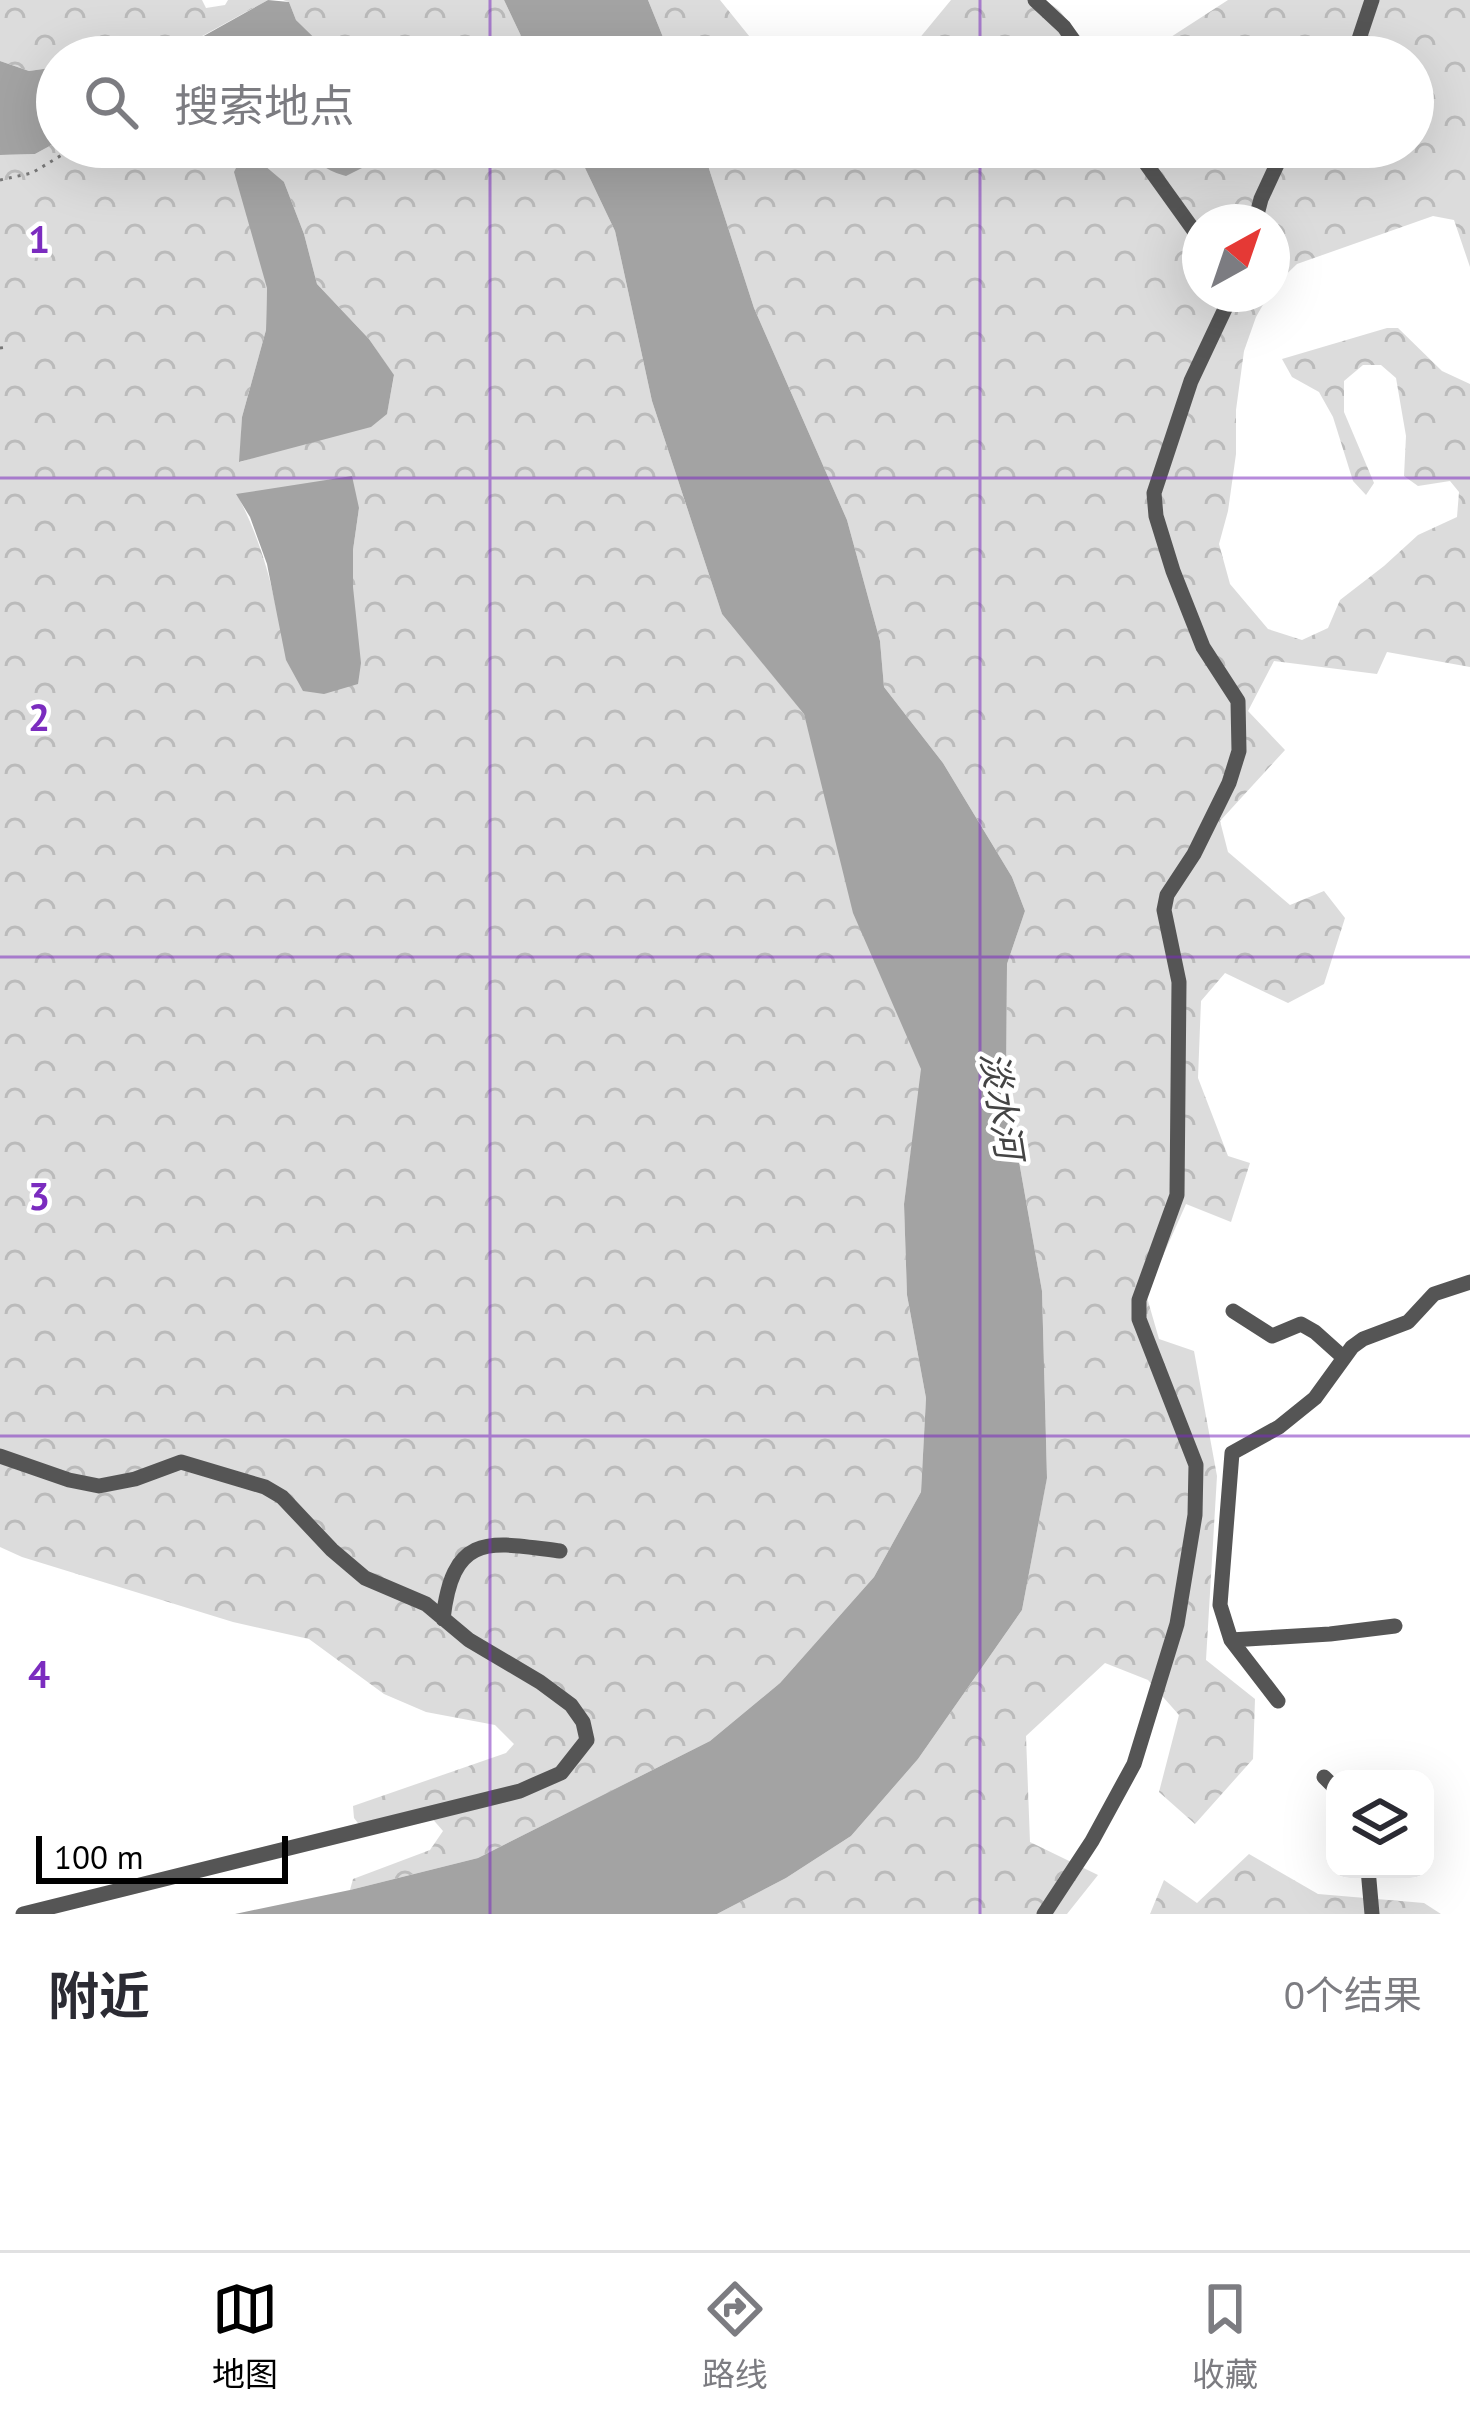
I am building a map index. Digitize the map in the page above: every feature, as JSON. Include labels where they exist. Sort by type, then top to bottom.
[{"type":"street","points":[[1034,0],[1070,36]]},
{"type":"street","points":[[1360,36],[1372,0]]},
{"type":"street","points":[[1149,168],[1182,214]]},
{"type":"street","points":[[1260,204],[1276,168]]},
{"type":"street","points":[[1044,1914],[1134,1764],[1177,1624],[1195,1515],[1196,1465],[1139,1318],[1139,1300],[1177,1195],[1179,982],[1164,910],[1167,895],[1194,854],[1229,783],[1239,751],[1238,701],[1203,647],[1173,571],[1154,493],[1191,381],[1226,312]]},
{"type":"street","points":[[1279,1701],[1231,1640],[1220,1605],[1232,1454],[1280,1427],[1315,1398],[1352,1347],[1408,1322],[1434,1294],[1470,1282]]},
{"type":"street","points":[[1233,1311],[1272,1336],[1301,1324],[1344,1358]]},
{"type":"street","points":[[0,1456],[99,1486],[181,1462],[265,1487],[365,1578],[426,1604],[469,1640],[541,1682],[571,1706],[583,1722],[587,1740],[561,1774],[520,1791],[22,1914]]},
{"type":"street","points":[[443,1618],[446,1592],[462,1561],[481,1547],[497,1543],[560,1551]]},
{"type":"street","points":[[1231,1640],[1395,1626]]},
{"type":"street","points":[[1368,1878],[1372,1914]]},
{"type":"path","points":[[0,180],[40,168]]},
{"type":"path","points":[[0,348],[8,347]]},
{"type":"green space","points":[[0,0],[202,0],[206,8],[225,5],[228,0],[268,0],[202,36],[36,36],[36,70],[0,61]]},
{"type":"green space","points":[[283,0],[504,0],[521,36],[312,36],[296,20],[289,2]]},
{"type":"green space","points":[[648,0],[720,0],[749,36],[663,36]]},
{"type":"green space","points":[[951,0],[1045,0],[1080,36],[921,36]]},
{"type":"green space","points":[[1228,0],[1470,0],[1470,267],[1454,220],[1433,216],[1297,264],[1290,271],[1290,204],[1182,204],[1182,312],[1259,312],[1244,351],[1236,454],[1219,544],[1230,584],[1268,629],[1302,640],[1328,628],[1340,600],[1418,535],[1457,517],[1459,492],[1450,481],[1418,486],[1404,476],[1406,436],[1396,378],[1381,365],[1363,365],[1344,381],[1344,412],[1374,483],[1366,495],[1353,481],[1333,417],[1319,392],[1292,377],[1282,359],[1398,328],[1442,371],[1470,384],[1470,667],[1387,652],[1377,674],[1274,661],[1248,711],[1285,750],[1220,821],[1228,852],[1290,905],[1324,891],[1345,918],[1324,984],[1288,1003],[1225,973],[1201,1001],[1198,1078],[1228,1156],[1250,1163],[1231,1222],[1186,1204],[1146,1294],[1159,1339],[1194,1351],[1217,1476],[1206,1660],[1255,1699],[1253,1759],[1195,1824],[1159,1792],[1179,1715],[1148,1680],[1105,1663],[1026,1736],[1030,1842],[1098,1875],[1067,1914],[717,1914],[851,1836],[918,1759],[1022,1610],[1047,1477],[1042,1291],[1006,1088],[1007,964],[1025,911],[1012,877],[943,763],[884,687],[880,641],[847,520],[754,308],[709,168],[1434,168],[1434,36],[1172,36]]},
{"type":"green space","points":[[36,153],[36,168],[585,168],[615,231],[652,401],[722,614],[804,713],[922,1069],[904,1204],[907,1295],[926,1398],[921,1492],[874,1577],[780,1683],[710,1741],[478,1858],[350,1890],[353,1879],[430,1850],[443,1831],[430,1816],[361,1827],[353,1806],[506,1753],[514,1744],[495,1725],[426,1712],[384,1694],[309,1639],[233,1622],[0,1547],[0,155]],"holes":[[[284,182],[317,284],[369,339],[394,376],[387,413],[240,462],[242,417],[266,330],[267,288]],[[237,494],[359,508],[353,587],[276,607],[261,549]]]},
{"type":"green space","points":[[1249,1854],[1318,1894],[1424,1903],[1441,1914],[1150,1914],[1164,1880],[1197,1903]]},
{"type":"water","points":[[268,0],[289,2],[296,20],[312,36],[204,36]]},
{"type":"water","points":[[504,0],[648,0],[663,36],[521,36]]},
{"type":"water","points":[[0,61],[36,70],[36,153],[0,155]]},
{"type":"water","points":[[236,168],[267,168],[284,182],[317,284],[369,339],[394,375],[387,414],[371,427],[239,462],[242,417],[266,330],[267,288]]},
{"type":"water","points":[[327,168],[362,168],[346,176]]},
{"type":"water","name":"淡水河","points":[[585,168],[709,168],[754,308],[847,520],[880,641],[884,687],[943,763],[1012,877],[1025,911],[1007,964],[1006,1088],[1042,1291],[1047,1478],[1022,1610],[918,1759],[851,1836],[717,1914],[235,1914],[478,1858],[710,1741],[780,1683],[874,1577],[921,1492],[926,1398],[907,1295],[904,1204],[921,1069],[853,913],[804,714],[722,614],[652,401],[615,231]]},
{"type":"water","points":[[352,476],[359,508],[353,550],[361,663],[358,684],[324,694],[303,691],[286,660],[267,564],[236,494]]}]
